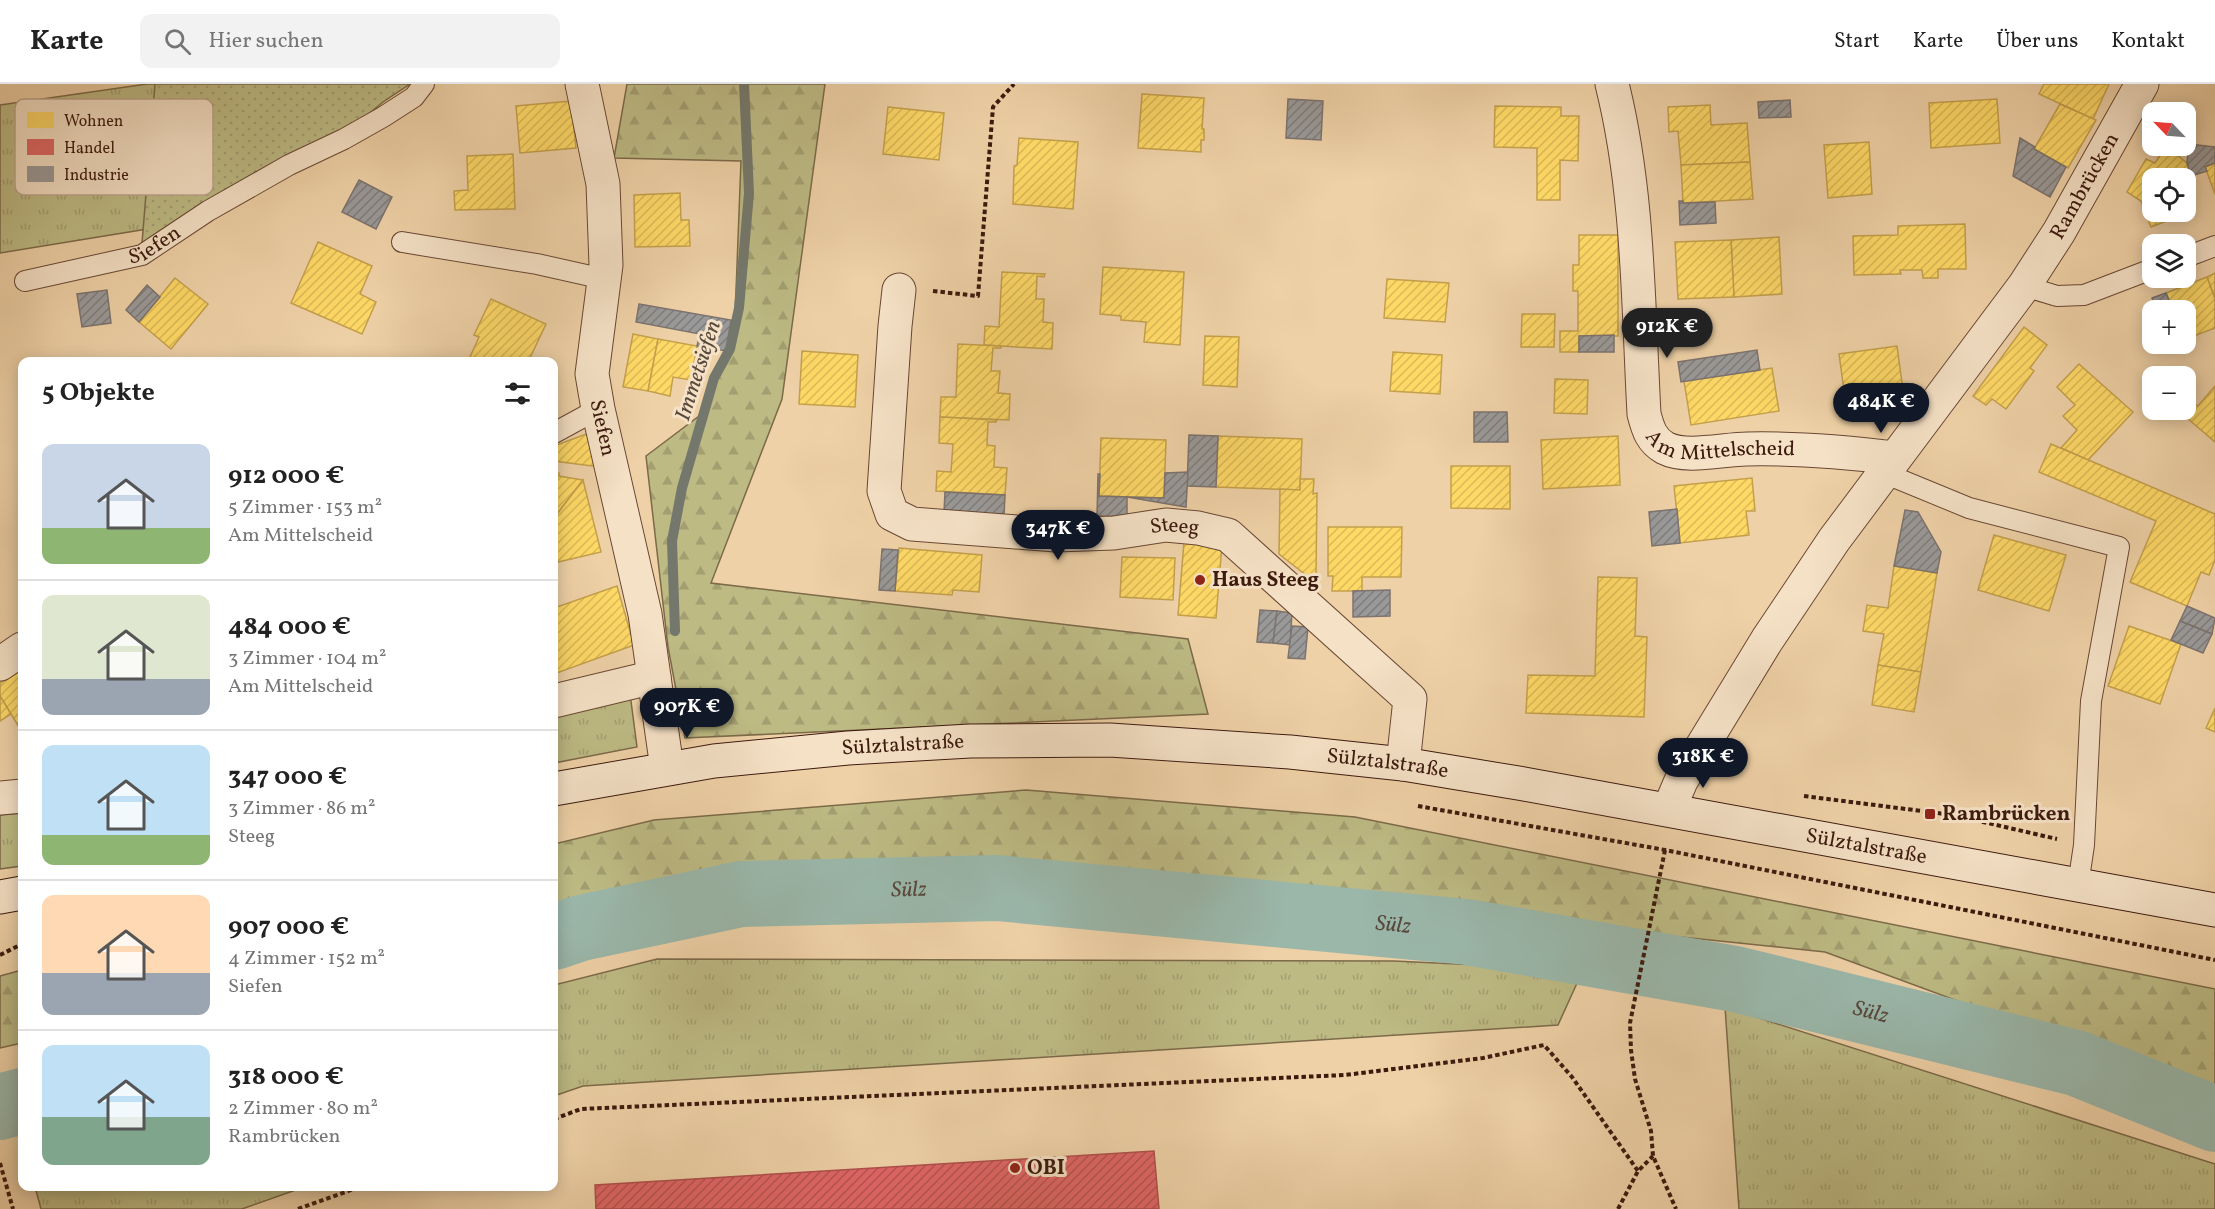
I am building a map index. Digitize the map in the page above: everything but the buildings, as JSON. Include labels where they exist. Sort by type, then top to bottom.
[{"type":"street","name":"Siefen","points":[[582,84],[603,184],[606,265],[592,374],[645,614],[667,768]]},
{"type":"street","name":"Am Mittelscheid","points":[[1613,84],[1633,203],[1644,414],[1651,437],[1666,448],[1684,453],[1746,448],[1833,451],[1889,466]]},
{"type":"street","name":"Rambrücken","points":[[1669,809],[1681,781],[1767,640],[1834,540],[2025,286],[2142,84]]},
{"type":"street","name":"Steeg","points":[[899,291],[884,491],[892,514],[912,524],[1056,535],[1114,533],[1166,525],[1198,528],[1228,535],[1410,699],[1403,764]]},
{"type":"street","points":[[0,664],[18,653]]},
{"type":"street","points":[[558,700],[654,677]]},
{"type":"street","name":"Sülztalstraße","points":[[558,788],[714,761],[848,748],[970,741],[1110,740],[1290,752],[1403,764],[1669,809],[2215,910]]},
{"type":"street","points":[[0,798],[18,796]]},
{"type":"street","points":[[0,897],[18,894]]},
{"type":"lane","name":"Siefen","points":[[25,281],[142,255],[208,211],[289,165],[344,140],[383,117],[414,97],[424,84]]},
{"type":"lane","points":[[402,242],[537,264],[604,279]]},
{"type":"lane","points":[[2196,253],[2215,246]]},
{"type":"lane","points":[[2025,286],[2057,296],[2084,295],[2142,273]]},
{"type":"lane","points":[[558,431],[598,409]]},
{"type":"lane","points":[[1889,466],[1969,508],[2118,547],[2091,700],[2084,845],[2078,885]]},
{"type":"path","points":[[899,291],[907,287],[978,296],[993,107],[1014,84]]},
{"type":"path","points":[[1411,804],[1665,850],[2215,960]]},
{"type":"path","points":[[1665,850],[1630,1023],[1635,1079],[1651,1131],[1653,1156],[1676,1209]]},
{"type":"path","points":[[0,955],[18,946]]},
{"type":"path","points":[[558,1118],[581,1109],[1345,1075],[1483,1058],[1544,1045],[1572,1077],[1638,1171]]},
{"type":"path","points":[[1618,1209],[1638,1171],[1653,1156]]},
{"type":"path","points":[[0,1163],[13,1209]]},
{"type":"path","points":[[298,1209],[348,1191]]},
{"type":"green space","points":[[147,84],[326,84],[213,191],[213,99],[42,99]]},
{"type":"green space","points":[[155,84],[410,84],[383,102],[322,152],[196,220],[142,243],[146,195],[213,195],[213,99],[154,99]]},
{"type":"green space","points":[[627,84],[825,84],[782,399],[711,583],[1188,639],[1208,714],[685,738],[668,647],[646,456],[699,416],[729,349],[735,317],[741,161],[614,158]]},
{"type":"green space","points":[[15,103],[15,195],[209,195],[178,224],[0,253],[0,105]]},
{"type":"green space","points":[[629,686],[637,747],[558,762],[558,705]]},
{"type":"green space","points":[[1026,790],[1355,817],[2215,989],[2215,1096],[1825,952],[1421,910],[954,883],[558,930],[558,843],[654,820]]},
{"type":"green space","points":[[18,813],[18,867],[0,869],[0,815]]},
{"type":"green space","points":[[657,959],[1394,961],[1583,970],[1558,1025],[583,1086],[558,1095],[558,984]]},
{"type":"green space","points":[[18,971],[18,1044],[0,1048],[0,976]]},
{"type":"green space","points":[[1725,1007],[2215,1164],[2215,1209],[1739,1209]]},
{"type":"green space","points":[[36,1191],[293,1191],[242,1209],[41,1209]]},
{"type":"waterway","name":"Immetsiefen","points":[[675,631],[672,541],[682,488],[714,378],[730,349],[739,308],[749,193],[744,84]]},
{"type":"waterway","name":"Sülz","points":[[558,936],[581,928],[741,894],[997,888],[1467,932],[1735,979],[2076,1063],[2215,1119]]},
{"type":"waterway","name":"Sülz","points":[[0,1107],[18,1102]]},
{"type":"place","name":"Haus Steeg","points":[[1200,580]]},
{"type":"place","name":"Rambrücken","points":[[1930,814]]},
{"type":"place","name":"OBI","points":[[1015,1168]]}]
